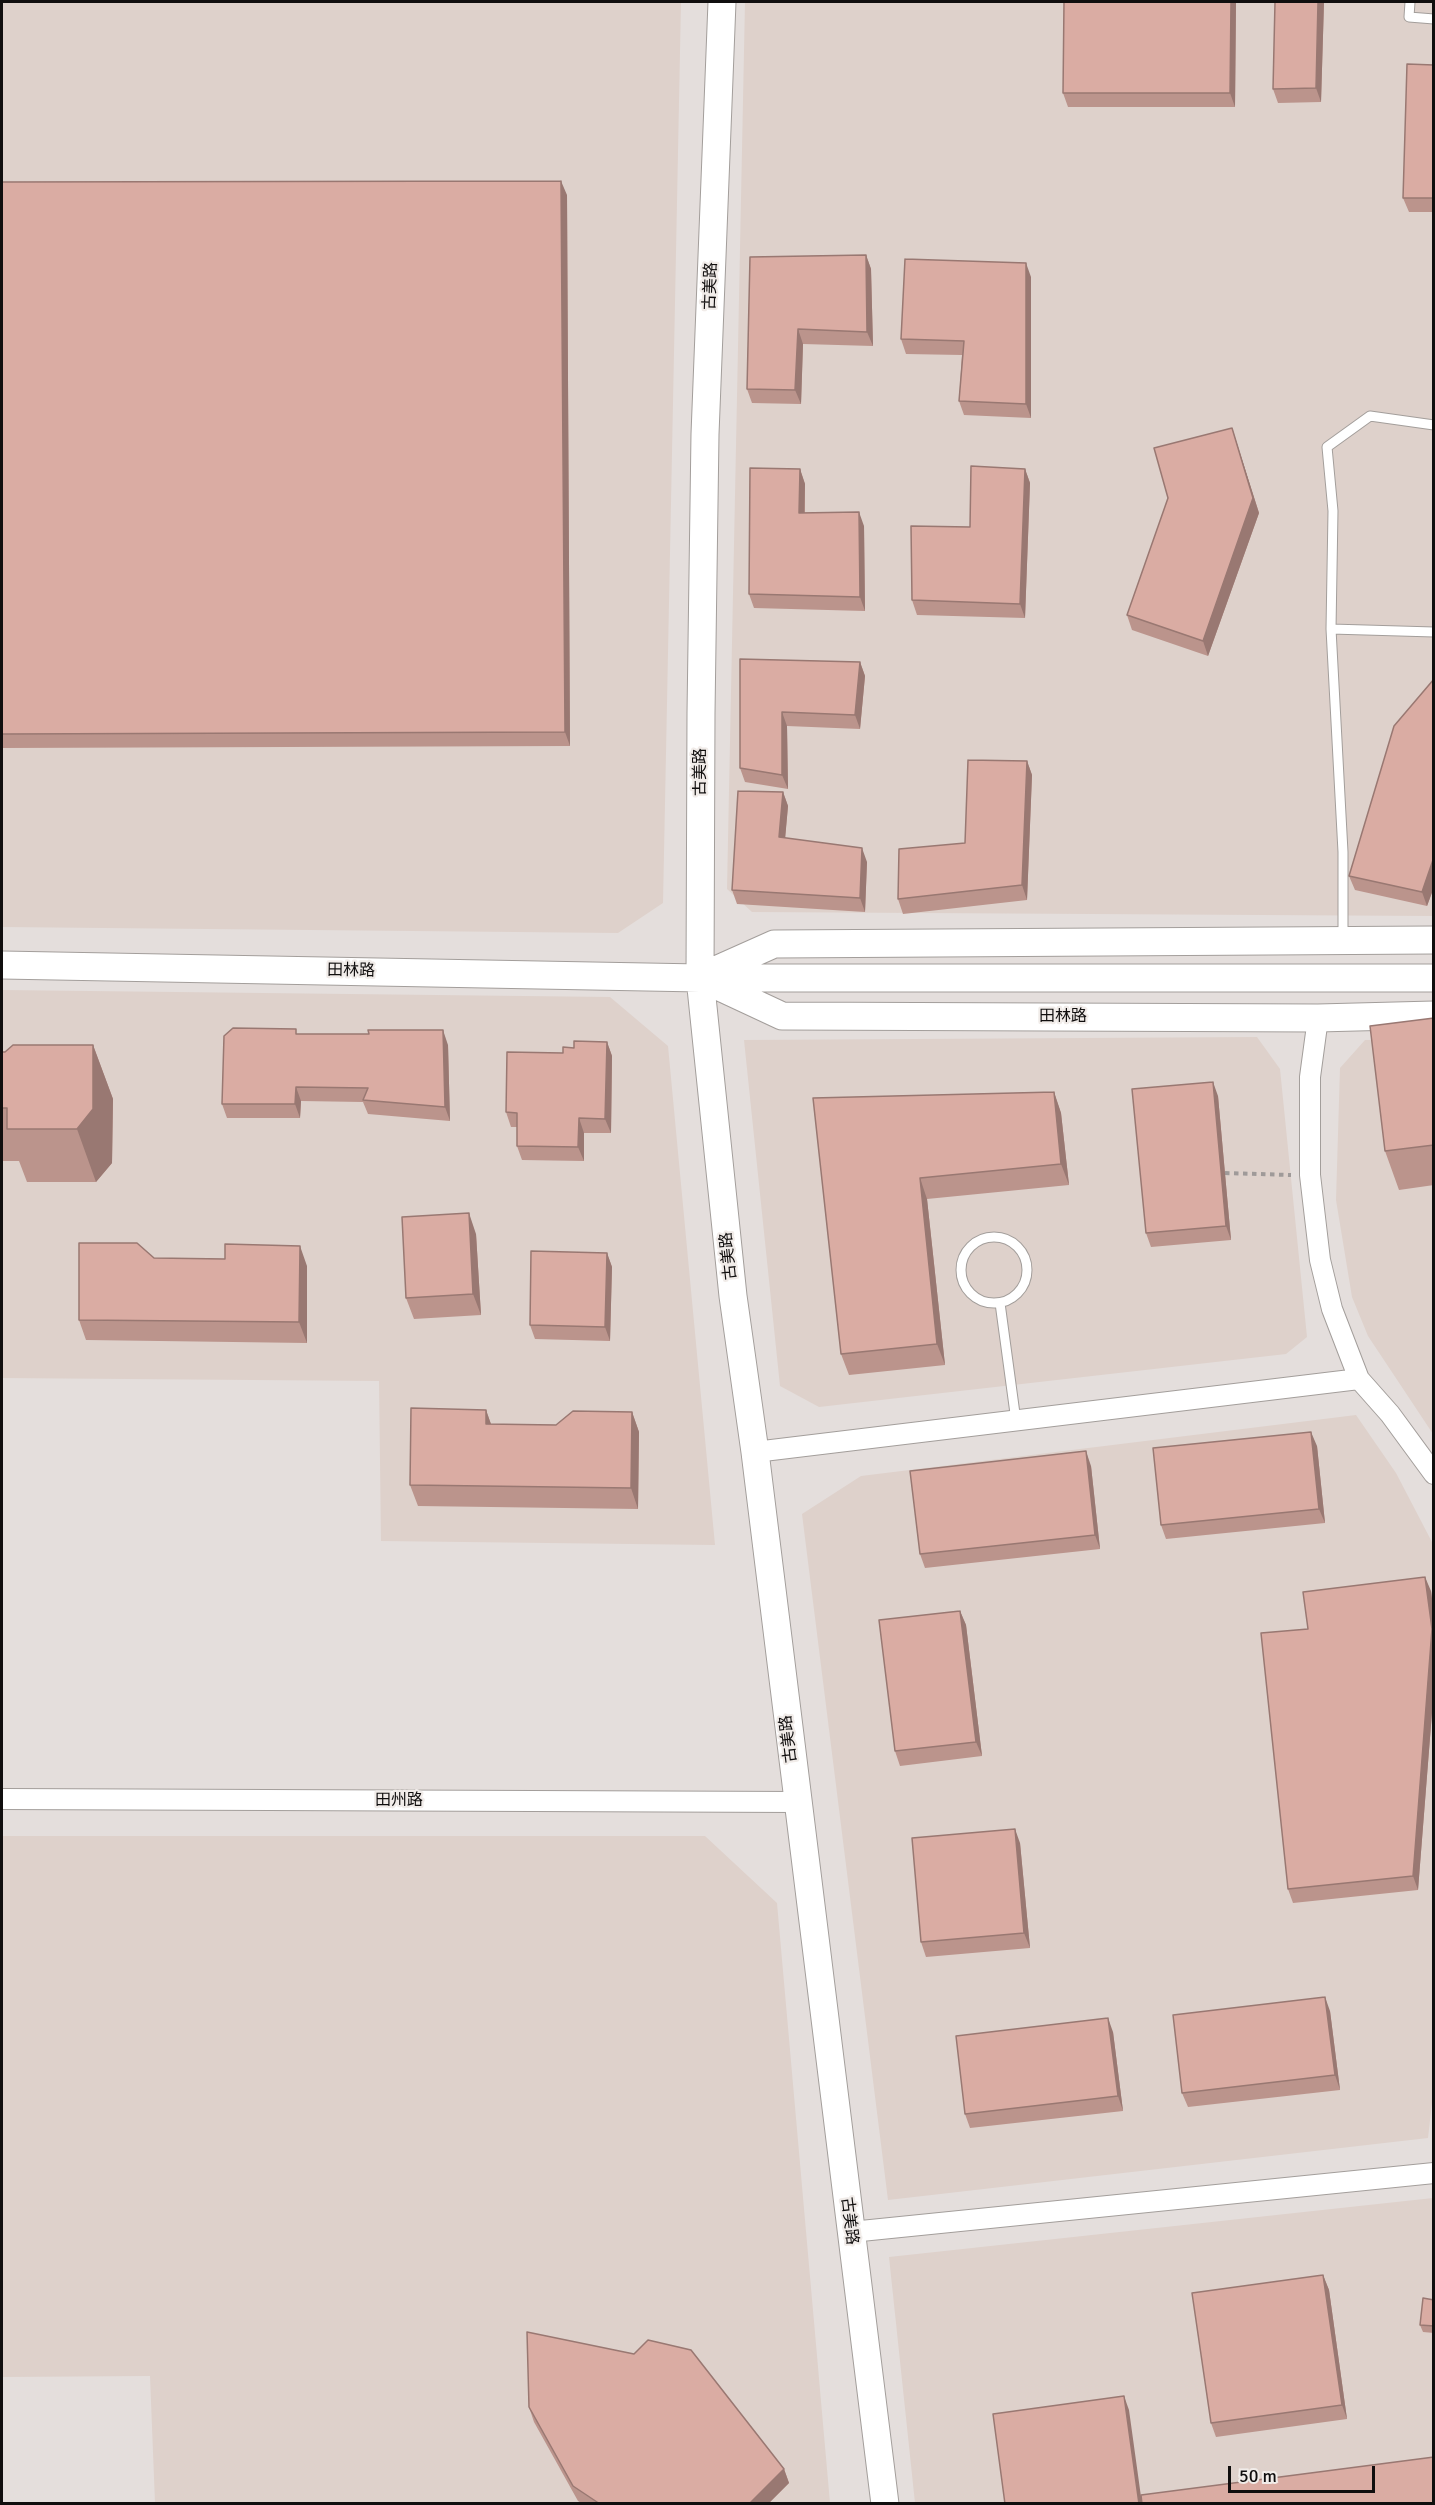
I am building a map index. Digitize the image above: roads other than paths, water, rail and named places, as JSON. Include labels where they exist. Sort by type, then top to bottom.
[{"type":"street","name":"古美路","points":[[722,2],[705,434],[700,978],[733,1296],[755,1452],[885,2504]]},
{"type":"street","name":"田林路","points":[[700,978],[774,944],[1434,940]]},
{"type":"street","name":"田林路","points":[[2,965],[700,978],[1434,978]]},
{"type":"street","name":"田林路","points":[[700,978],[782,1016],[1318,1018],[1434,1015]]},
{"type":"street","points":[[1318,1018],[1310,1077],[1310,1175],[1320,1260],[1332,1310],[1359,1379],[1390,1414],[1434,1474]]},
{"type":"street","points":[[755,1452],[1359,1379]]},
{"type":"street","name":"田州路","points":[[2,1799],[797,1802]]},
{"type":"street","points":[[851,2232],[1434,2173]]},
{"type":"lane","points":[[1410,2],[1409,17],[1434,19]]},
{"type":"lane","points":[[1343,940],[1343,852],[1331,629],[1332,511],[1328,447],[1370,416],[1434,425]]},
{"type":"lane","points":[[1331,629],[1434,632]]},
{"type":"lane","points":[[993,1238],[1012,1243],[1025,1259],[1027,1270],[1025,1281],[1019,1292],[1011,1299],[1000,1303],[988,1303],[969,1292],[963,1282],[961,1271],[962,1261],[974,1244],[993,1238]]},
{"type":"lane","points":[[1000,1303],[1016,1420]]}]
